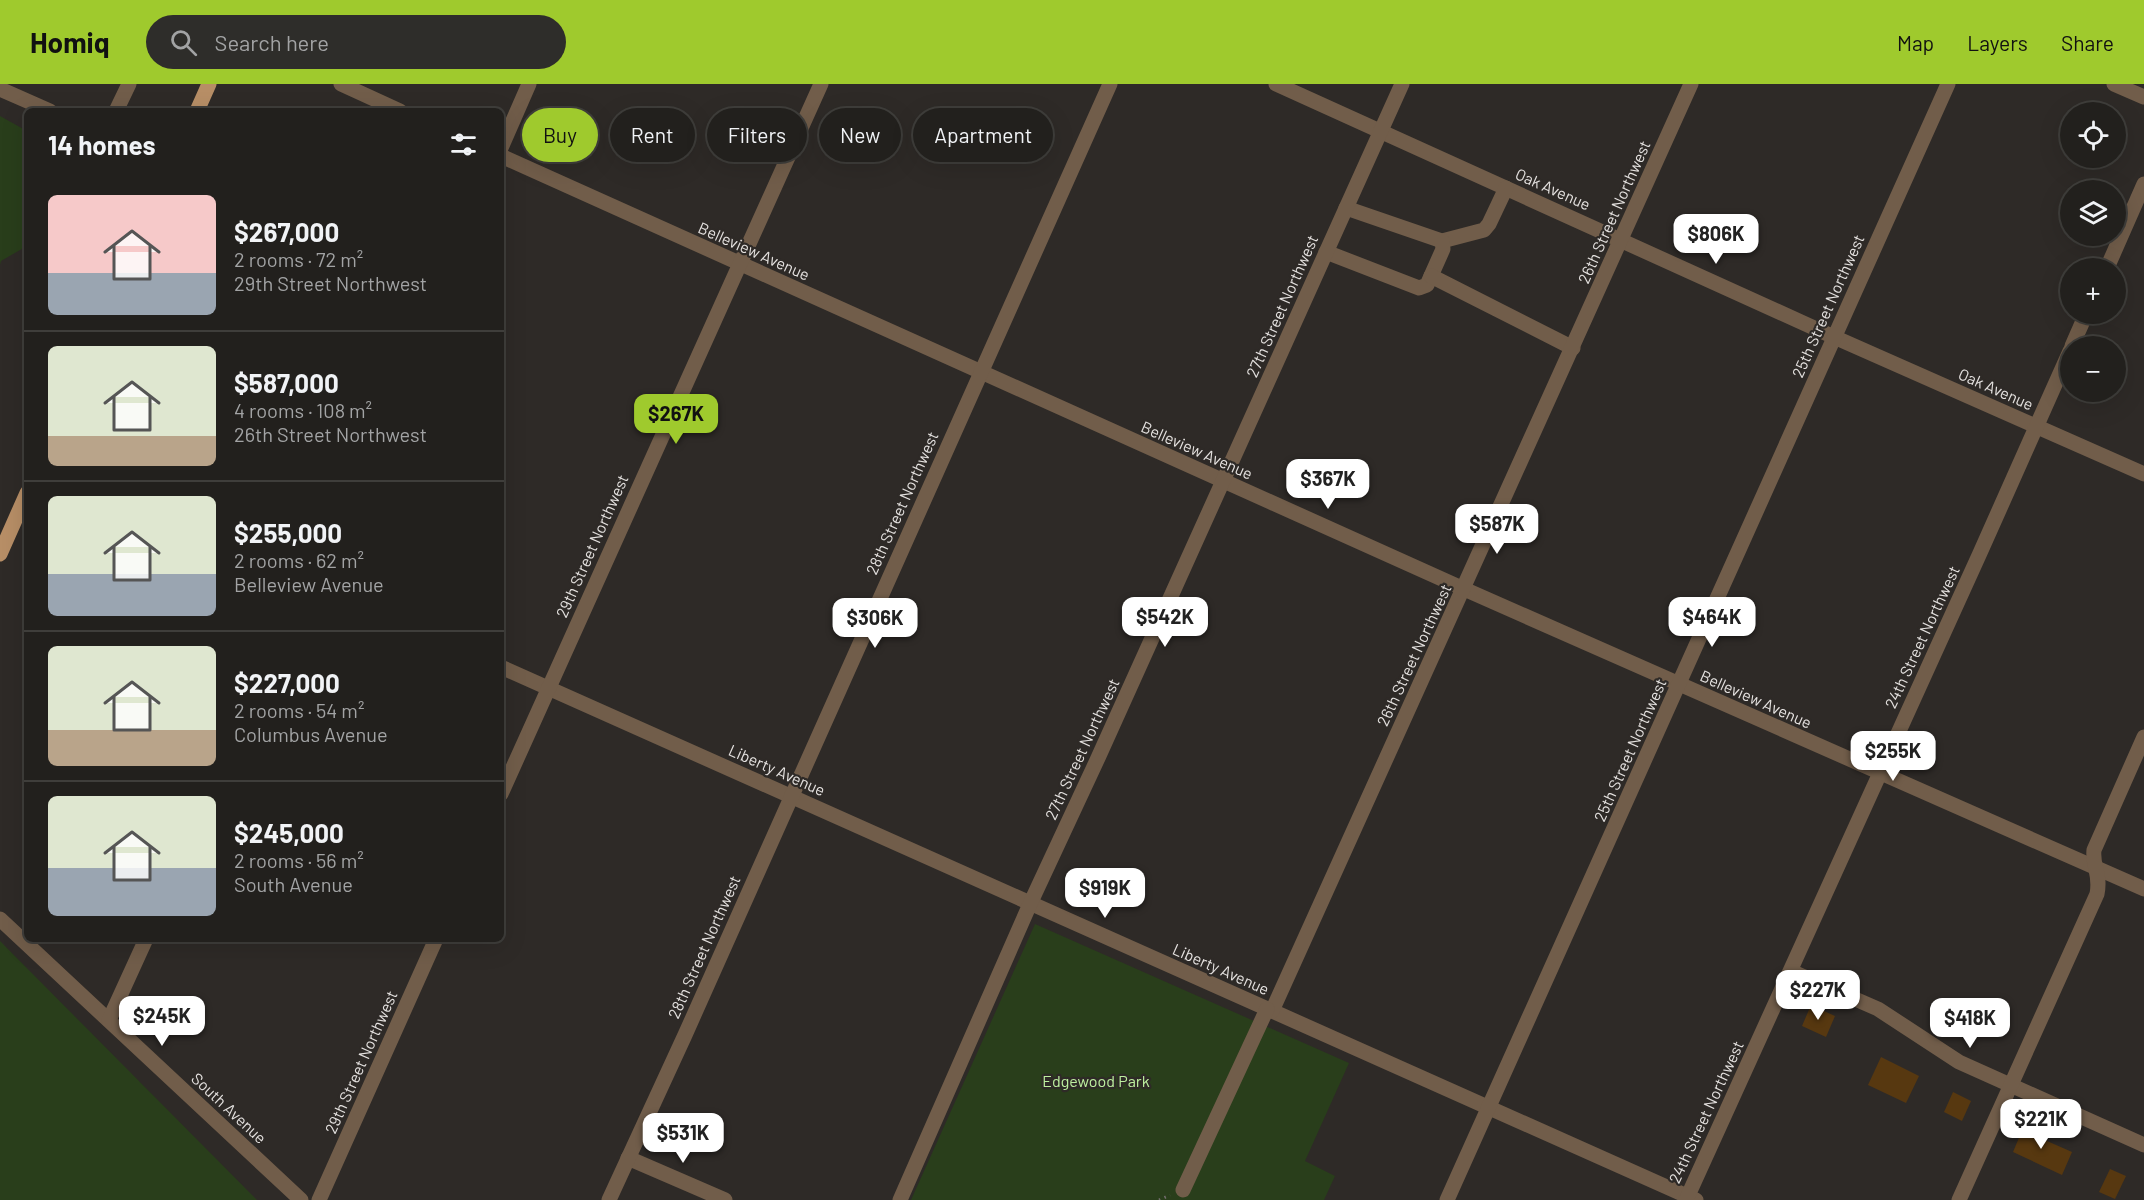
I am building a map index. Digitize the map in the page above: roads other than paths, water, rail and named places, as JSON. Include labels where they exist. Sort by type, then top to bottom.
[{"type":"main road","points":[[198,108],[209,84]]},
{"type":"main road","points":[[0,554],[24,500]]},
{"type":"street","points":[[117,108],[129,84]]},
{"type":"street","points":[[340,84],[393,108]]},
{"type":"street","points":[[504,141],[529,84]]},
{"type":"street","name":"29th Street Northwest","points":[[504,787],[822,84]]},
{"type":"street","name":"28th Street Northwest","points":[[609,1200],[1110,84]]},
{"type":"street","name":"Oak Avenue","points":[[1276,84],[1834,337],[2144,474]]},
{"type":"street","name":"27th Street Northwest","points":[[900,1200],[1030,904],[1402,84]]},
{"type":"street","name":"26th Street Northwest","points":[[1183,1190],[1270,1010],[1464,589],[1691,84]]},
{"type":"street","name":"25th Street Northwest","points":[[1447,1200],[1948,84]]},
{"type":"street","points":[[2114,84],[2144,98]]},
{"type":"street","points":[[0,89],[44,108]]},
{"type":"street","name":"Belleview Avenue","points":[[504,157],[1464,589],[2144,889]]},
{"type":"street","points":[[2111,258],[2144,184]]},
{"type":"street","points":[[1346,208],[1442,241],[1484,230],[1506,188]]},
{"type":"street","points":[[1326,252],[1419,288],[1427,285],[1443,249],[1442,241]]},
{"type":"street","points":[[1431,276],[1573,348]]},
{"type":"street","name":"24th Street Northwest","points":[[1690,1199],[1879,772],[2060,373]]},
{"type":"street","name":"Liberty Avenue","points":[[504,668],[1690,1199]]},
{"type":"street","points":[[1959,1200],[2097,894],[2099,880],[2093,857],[2094,850],[2143,740]]},
{"type":"street","name":"South Avenue","points":[[0,919],[24,941]]},
{"type":"street","name":"South Avenue","points":[[25,942],[301,1200]]},
{"type":"street","points":[[109,1020],[145,942]]},
{"type":"street","name":"29th Street Northwest","points":[[319,1200],[435,942]]},
{"type":"street","points":[[1791,971],[1878,1009],[1959,1062],[2144,1145]]},
{"type":"street","points":[[628,1158],[724,1200]]},
{"type":"park label","name":"Edgewood Park","points":[[1096,1081]]}]
